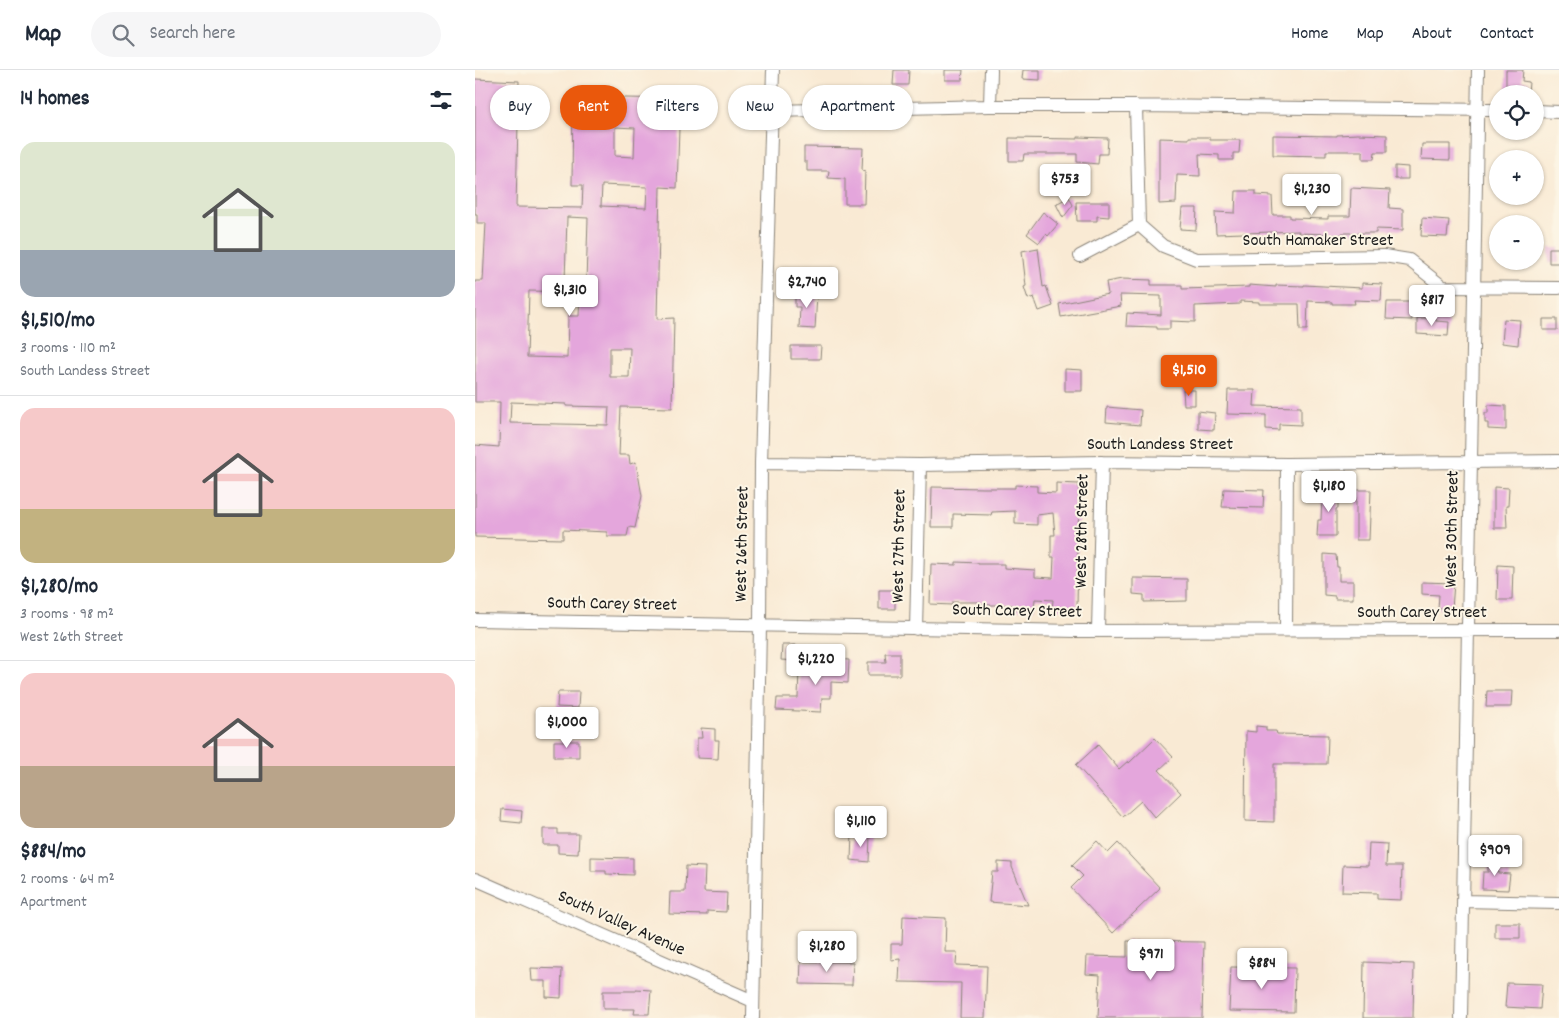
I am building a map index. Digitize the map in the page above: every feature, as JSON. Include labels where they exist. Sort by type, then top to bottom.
[{"type":"street","name":"West 26th Street","points":[[773,70],[773,85]]},
{"type":"street","points":[[990,106],[991,70]]},
{"type":"street","name":"West 30th Street","points":[[1461,1018],[1478,70]]},
{"type":"street","points":[[792,111],[990,106],[1489,110]]},
{"type":"street","points":[[1080,256],[1139,225],[1137,106]]},
{"type":"street","points":[[1544,111],[1559,112]]},
{"type":"street","name":"West 26th Street","points":[[753,1018],[761,463],[772,130]]},
{"type":"street","name":"South Hamaker Street","points":[[1139,225],[1163,246],[1196,259],[1384,256],[1409,260],[1443,286],[1559,288]]},
{"type":"street","name":"South Landess Street","points":[[761,463],[920,465],[1102,462],[1287,464],[1559,461]]},
{"type":"street","name":"West 28th Street","points":[[1098,631],[1102,462]]},
{"type":"street","points":[[1286,630],[1287,464]]},
{"type":"street","name":"West 27th Street","points":[[916,628],[920,465]]},
{"type":"street","name":"South Carey Street","points":[[475,620],[1098,631],[1559,630]]},
{"type":"street","name":"South Valley Avenue","points":[[475,879],[753,1001]]},
{"type":"street","points":[[1463,901],[1559,903]]},
{"type":"building","points":[[894,70],[909,70],[908,85],[893,85]]},
{"type":"building","points":[[945,70],[963,70],[962,80],[945,80]]},
{"type":"building","points":[[1023,70],[1040,70],[1040,80],[1022,79]]},
{"type":"building","points":[[1506,70],[1523,70],[1522,81],[1529,82],[1529,85],[1506,85]]},
{"type":"building","points":[[475,79],[519,81],[519,85],[490,85],[490,130],[518,130],[516,207],[582,208],[583,185],[572,185],[573,130],[615,130],[615,156],[634,157],[635,128],[627,128],[627,98],[637,98],[637,130],[679,130],[677,188],[660,187],[657,319],[674,318],[672,408],[621,407],[619,455],[629,455],[630,464],[636,462],[642,496],[635,528],[629,527],[627,536],[607,536],[607,532],[563,530],[563,539],[475,537],[475,445],[499,447],[500,402],[475,402],[475,281],[483,281],[486,223],[477,223],[477,214],[475,214]],"holes":[[[602,185],[647,187],[646,208],[601,206]],[[567,217],[588,218],[586,282],[565,281]],[[529,291],[580,292],[579,316],[568,316],[567,358],[527,357]],[[610,348],[630,348],[629,377],[610,377]],[[511,402],[609,407],[608,425],[510,423]]]},
{"type":"building","points":[[1358,134],[1387,135],[1387,152],[1375,152],[1374,159],[1363,159],[1363,151],[1326,151],[1326,156],[1273,155],[1273,135],[1337,136]]},
{"type":"building","points":[[1078,137],[1108,138],[1107,154],[1099,154],[1098,164],[1077,162],[1077,154],[1024,154],[1023,161],[1009,161],[1009,138],[1078,139]]},
{"type":"building","points":[[1189,137],[1210,137],[1210,140],[1240,140],[1239,153],[1233,153],[1233,160],[1219,160],[1219,155],[1199,154],[1200,176],[1177,175],[1176,203],[1159,204],[1159,138],[1189,139]]},
{"type":"building","points":[[1422,144],[1450,144],[1450,160],[1421,159]]},
{"type":"building","points":[[804,147],[863,148],[862,170],[865,171],[864,204],[845,204],[845,179],[828,178],[829,171],[807,171],[807,162],[804,162]]},
{"type":"building","points":[[1395,166],[1408,167],[1408,179],[1395,179]]},
{"type":"building","points":[[1351,188],[1390,190],[1389,208],[1403,209],[1403,230],[1376,229],[1376,233],[1342,233],[1342,235],[1298,233],[1299,231],[1216,234],[1215,212],[1235,213],[1236,191],[1256,191],[1256,195],[1272,196],[1273,215],[1290,215],[1290,218],[1328,219],[1328,216],[1350,216]]},
{"type":"building","points":[[1069,197],[1073,205],[1063,218],[1056,204]]},
{"type":"building","points":[[1076,202],[1109,202],[1109,217],[1097,216],[1097,221],[1077,221]]},
{"type":"building","points":[[1182,208],[1197,208],[1196,230],[1180,229]]},
{"type":"building","points":[[1043,212],[1058,224],[1039,243],[1027,234]]},
{"type":"building","points":[[1422,218],[1449,220],[1447,237],[1421,236]]},
{"type":"building","points":[[1038,248],[1043,287],[1046,286],[1053,306],[1039,311],[1034,297],[1028,299],[1024,287],[1026,286],[1022,251]]},
{"type":"building","points":[[1549,248],[1559,248],[1559,263],[1549,263]]},
{"type":"building","points":[[1122,279],[1151,280],[1151,285],[1182,285],[1182,289],[1249,287],[1249,285],[1362,288],[1362,283],[1382,284],[1381,301],[1354,300],[1355,304],[1332,304],[1332,302],[1308,301],[1307,330],[1300,330],[1299,304],[1259,304],[1259,302],[1240,301],[1240,304],[1195,306],[1195,322],[1170,321],[1170,329],[1126,326],[1127,313],[1161,315],[1161,296],[1120,295],[1121,306],[1061,317],[1059,304],[1108,294],[1106,282]]},
{"type":"building","points":[[795,292],[817,294],[815,329],[799,328],[800,307],[795,307]]},
{"type":"building","points":[[1387,302],[1413,302],[1412,320],[1386,319]]},
{"type":"building","points":[[1417,318],[1436,318],[1436,321],[1449,322],[1448,336],[1417,334]]},
{"type":"building","points":[[1504,319],[1520,320],[1518,345],[1502,343]]},
{"type":"building","points":[[1543,319],[1557,319],[1557,330],[1543,330]]},
{"type":"building","points":[[791,346],[821,346],[820,359],[791,359]]},
{"type":"building","points":[[1065,369],[1082,370],[1082,391],[1065,391]]},
{"type":"building","points":[[1183,390],[1195,390],[1195,405],[1184,405]]},
{"type":"building","points":[[1228,390],[1255,390],[1254,406],[1301,407],[1301,425],[1279,424],[1279,430],[1266,429],[1266,415],[1227,414]]},
{"type":"building","points":[[1488,405],[1506,406],[1506,430],[1488,429],[1488,423],[1485,423],[1485,413],[1488,413]]},
{"type":"building","points":[[1107,407],[1141,410],[1140,425],[1106,422]]},
{"type":"building","points":[[1198,411],[1215,413],[1214,430],[1198,429]]},
{"type":"building","points":[[1056,483],[1079,484],[1077,609],[1052,609],[1053,600],[1035,599],[1034,609],[1013,610],[1013,605],[981,605],[981,602],[952,602],[952,605],[930,604],[931,564],[956,565],[956,562],[1004,564],[1004,568],[1035,570],[1035,577],[1053,578],[1054,557],[1051,557],[1051,535],[1055,535],[1053,513],[1037,515],[1037,525],[1015,524],[1015,511],[992,512],[991,515],[953,514],[953,527],[931,527],[932,487],[1015,488],[1015,485],[1037,486],[1037,492],[1056,493]]},
{"type":"building","points":[[1326,486],[1338,486],[1336,536],[1317,536],[1318,520],[1321,520],[1322,497],[1326,497]]},
{"type":"building","points":[[1494,487],[1509,488],[1508,506],[1506,506],[1507,528],[1494,528]]},
{"type":"building","points":[[1224,489],[1264,490],[1263,508],[1222,507]]},
{"type":"building","points":[[1356,490],[1371,490],[1369,540],[1356,540]]},
{"type":"building","points":[[1324,554],[1336,555],[1337,567],[1339,567],[1339,581],[1353,581],[1353,599],[1335,599],[1335,596],[1324,595]]},
{"type":"building","points":[[1498,565],[1513,566],[1512,600],[1497,600]]},
{"type":"building","points":[[1133,578],[1187,579],[1187,601],[1144,602],[1144,595],[1133,594]]},
{"type":"building","points":[[1422,582],[1454,583],[1452,609],[1438,609],[1439,595],[1422,594]]},
{"type":"building","points":[[879,590],[895,590],[895,609],[879,609]]},
{"type":"building","points":[[782,645],[796,645],[796,661],[781,660]]},
{"type":"building","points":[[885,653],[900,653],[900,675],[868,675],[868,662],[886,662]]},
{"type":"building","points":[[835,659],[849,660],[848,683],[831,682],[831,698],[822,698],[821,712],[776,710],[777,698],[798,698],[799,668],[816,668],[816,660],[835,661]]},
{"type":"building","points":[[1487,691],[1512,691],[1511,707],[1486,707]]},
{"type":"building","points":[[558,692],[579,692],[578,708],[557,707]]},
{"type":"building","points":[[1256,726],[1266,727],[1266,731],[1276,731],[1277,734],[1328,735],[1327,764],[1274,764],[1274,822],[1245,821],[1246,731],[1256,732]]},
{"type":"building","points":[[701,728],[715,729],[715,740],[719,740],[718,759],[697,758],[697,738],[702,738]]},
{"type":"building","points":[[1155,738],[1173,757],[1159,770],[1181,793],[1155,818],[1141,801],[1123,817],[1076,765],[1098,745],[1119,769],[1128,761],[1129,763]]},
{"type":"building","points":[[554,741],[579,741],[579,757],[554,757]]},
{"type":"building","points":[[502,809],[522,811],[521,823],[501,821]]},
{"type":"building","points":[[543,829],[558,829],[558,834],[579,834],[578,854],[558,853],[558,845],[543,845]]},
{"type":"building","points":[[852,834],[870,835],[869,862],[851,860]]},
{"type":"building","points":[[1097,841],[1108,853],[1118,843],[1160,888],[1113,933],[1071,888],[1083,876],[1072,865]]},
{"type":"building","points":[[1369,843],[1387,844],[1386,866],[1402,866],[1401,900],[1377,899],[1377,893],[1342,892],[1343,865],[1368,866]]},
{"type":"building","points":[[591,857],[633,858],[633,875],[606,874],[606,871],[591,871]]},
{"type":"building","points":[[1488,857],[1499,857],[1498,873],[1510,874],[1508,890],[1482,889],[1483,872],[1488,872]]},
{"type":"building","points":[[998,862],[1012,863],[1028,905],[989,902],[992,872],[998,872]]},
{"type":"building","points":[[686,866],[705,867],[704,892],[727,893],[726,912],[707,911],[707,915],[669,914],[670,892],[685,892]]},
{"type":"building","points":[[903,916],[946,918],[945,952],[957,952],[956,965],[987,966],[985,1018],[960,1018],[961,983],[899,982],[900,959],[891,960],[891,944],[902,944]]},
{"type":"building","points":[[1495,923],[1520,923],[1520,938],[1495,938]]},
{"type":"building","points":[[1127,941],[1204,942],[1202,1018],[1098,1018],[1100,975],[1086,974],[1087,956],[1127,957]]},
{"type":"building","points":[[801,961],[853,962],[852,985],[800,984]]},
{"type":"building","points":[[1364,962],[1414,964],[1413,1018],[1363,1018]]},
{"type":"building","points":[[1231,967],[1295,968],[1294,1012],[1229,1011]]},
{"type":"building","points":[[531,968],[562,969],[561,998],[546,997],[546,981],[532,981]]},
{"type":"building","points":[[1507,983],[1542,984],[1540,1009],[1505,1007]]},
{"type":"building","points":[[636,989],[651,990],[649,1014],[634,1014],[635,1009],[603,1009],[603,991],[636,991]]}]
